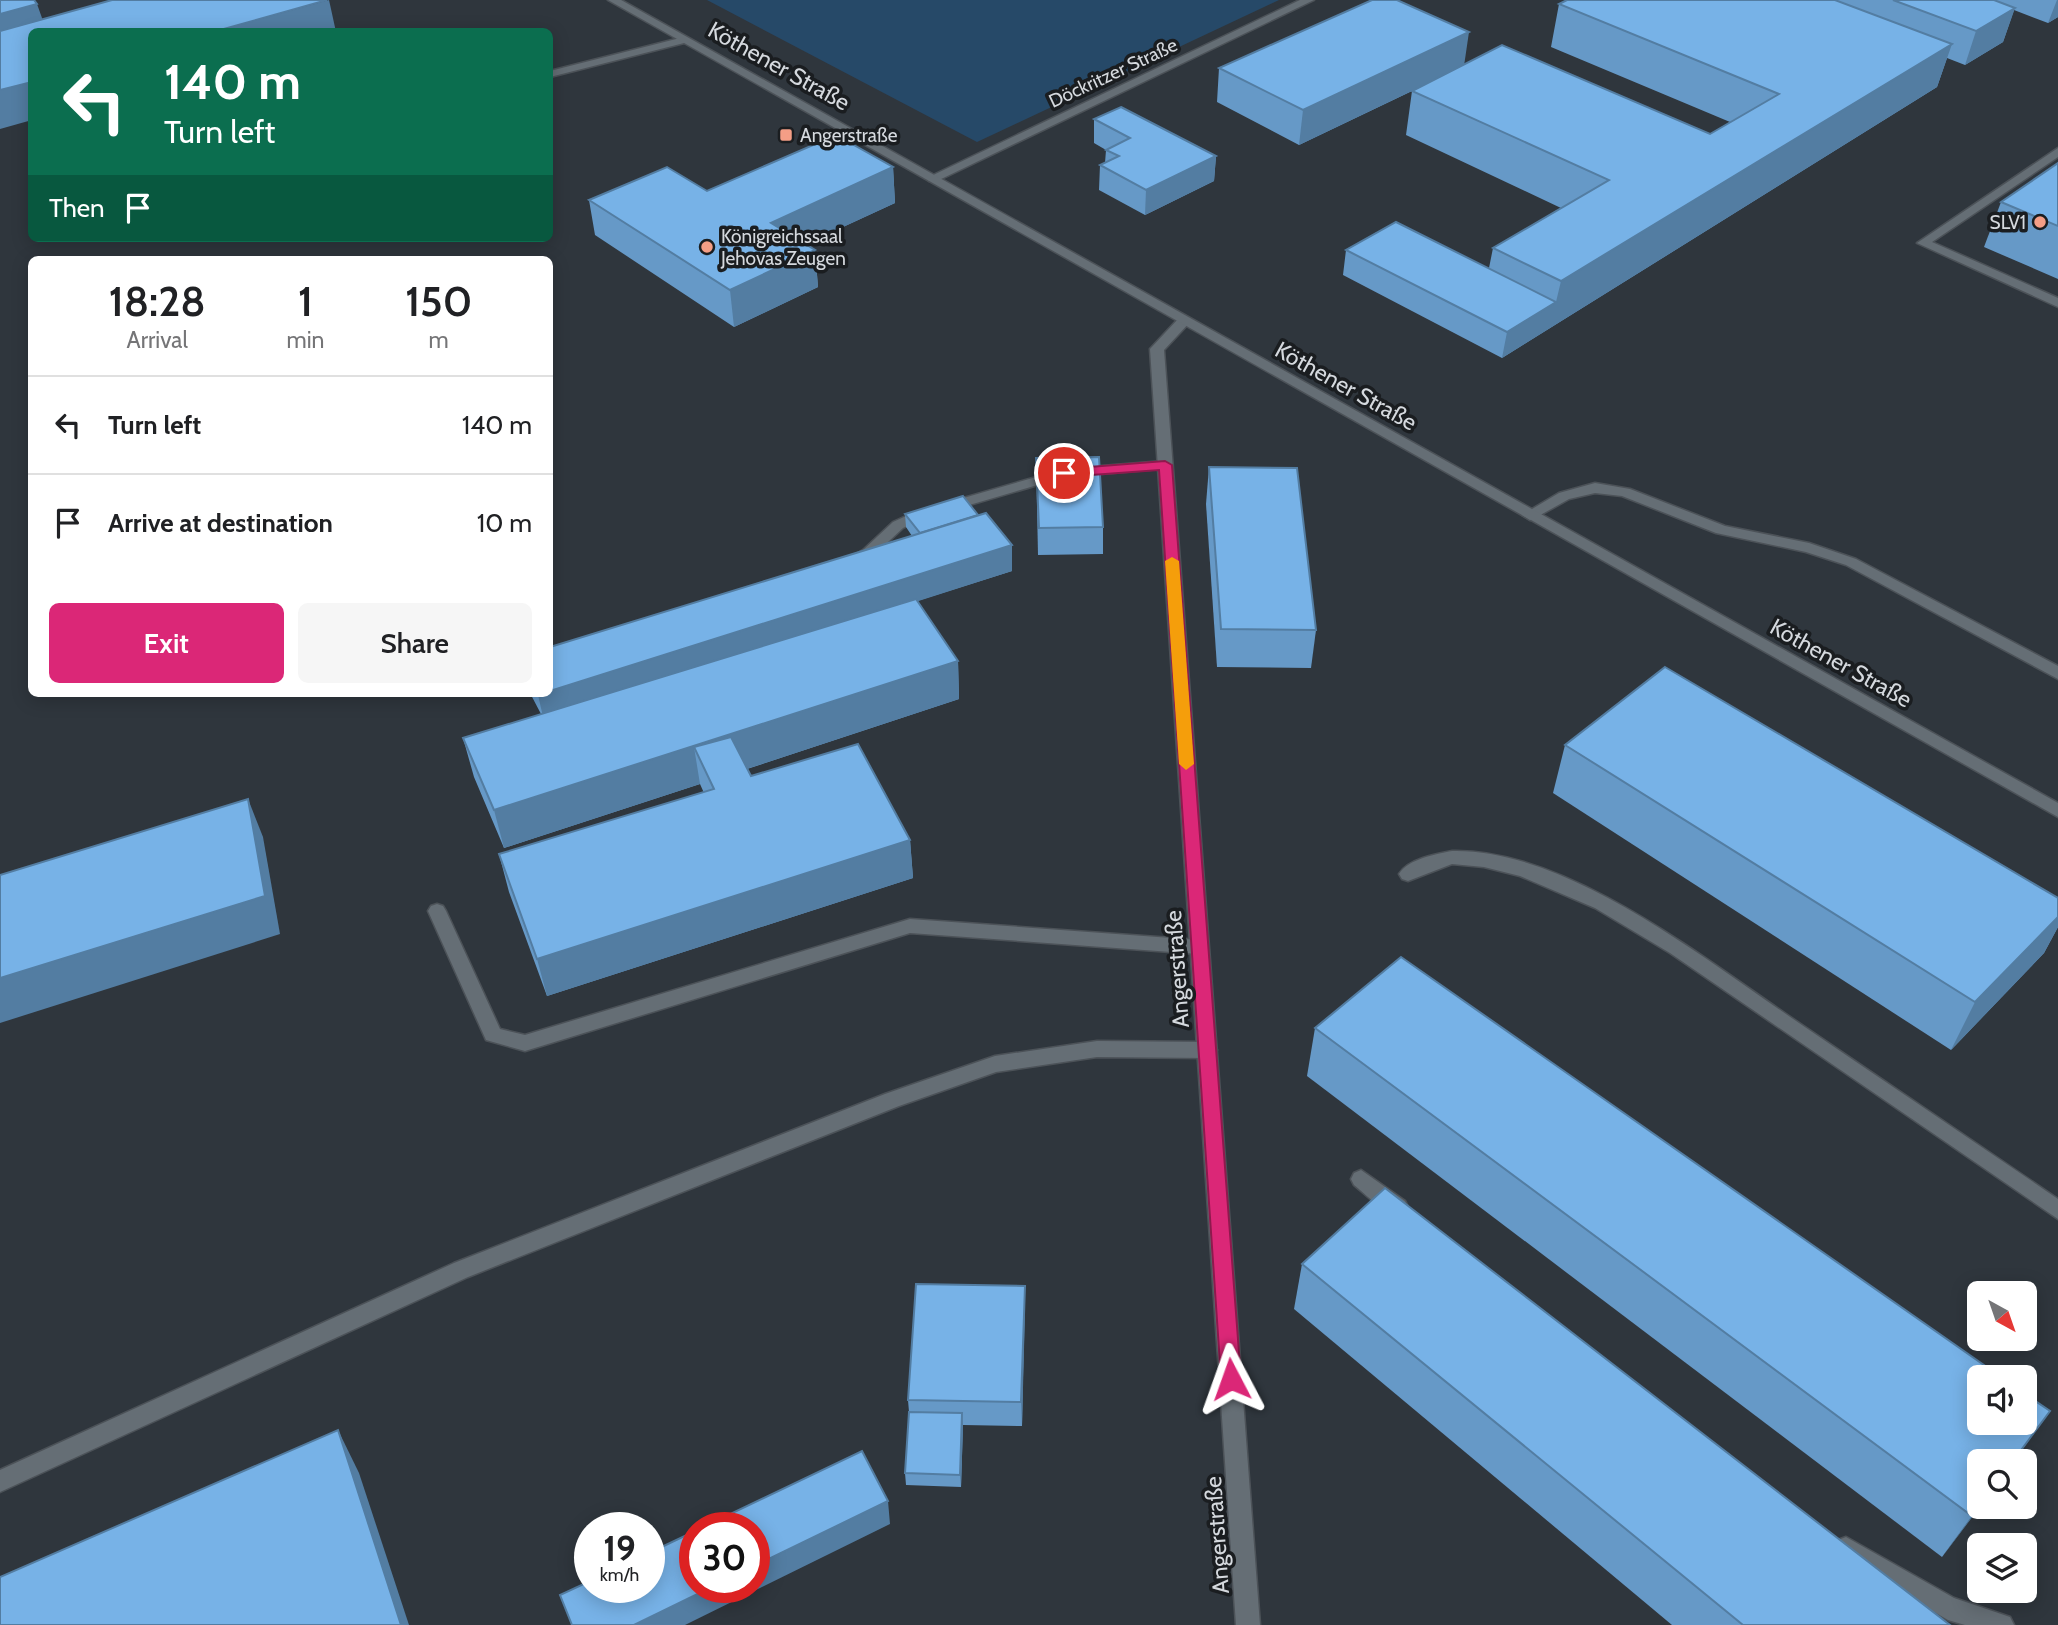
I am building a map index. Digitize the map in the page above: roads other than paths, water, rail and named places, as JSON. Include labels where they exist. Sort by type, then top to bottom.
[{"type":"street","name":"Köthener Straße","points":[[613,0],[2058,811]]},
{"type":"street","name":"Döckritzer Straße","points":[[933,178],[1309,0]]},
{"type":"street","points":[[553,73],[684,40]]},
{"type":"street","points":[[2058,152],[1923,243],[2058,303]]},
{"type":"street","name":"Angerstraße","points":[[1184,321],[1157,349],[1248,1625]]},
{"type":"street","points":[[842,565],[868,553],[898,525],[920,515],[1064,473],[1165,465]]},
{"type":"street","points":[[1530,515],[1564,496],[1595,488],[1625,492],[1721,530],[1810,548],[1851,562],[2058,673]]},
{"type":"street","points":[[1408,874],[1438,858],[1483,860],[1544,878],[1605,905],[1700,965],[2058,1210]]},
{"type":"street","points":[[437,911],[493,1035],[525,1043],[910,926],[1199,947]]},
{"type":"street","points":[[0,1480],[461,1270],[892,1100],[995,1064],[1097,1049],[1207,1050]]},
{"type":"street","points":[[1360,1179],[1415,1221]]},
{"type":"street","points":[[1831,1538],[1948,1608],[2002,1625]]},
{"type":"place","name":"Angerstraße","points":[[786,135]]},
{"type":"place","name":"SLV1","points":[[2040,222]]},
{"type":"place","name":"Königreichssaal Jehovas Zeugen","points":[[707,247]]}]
